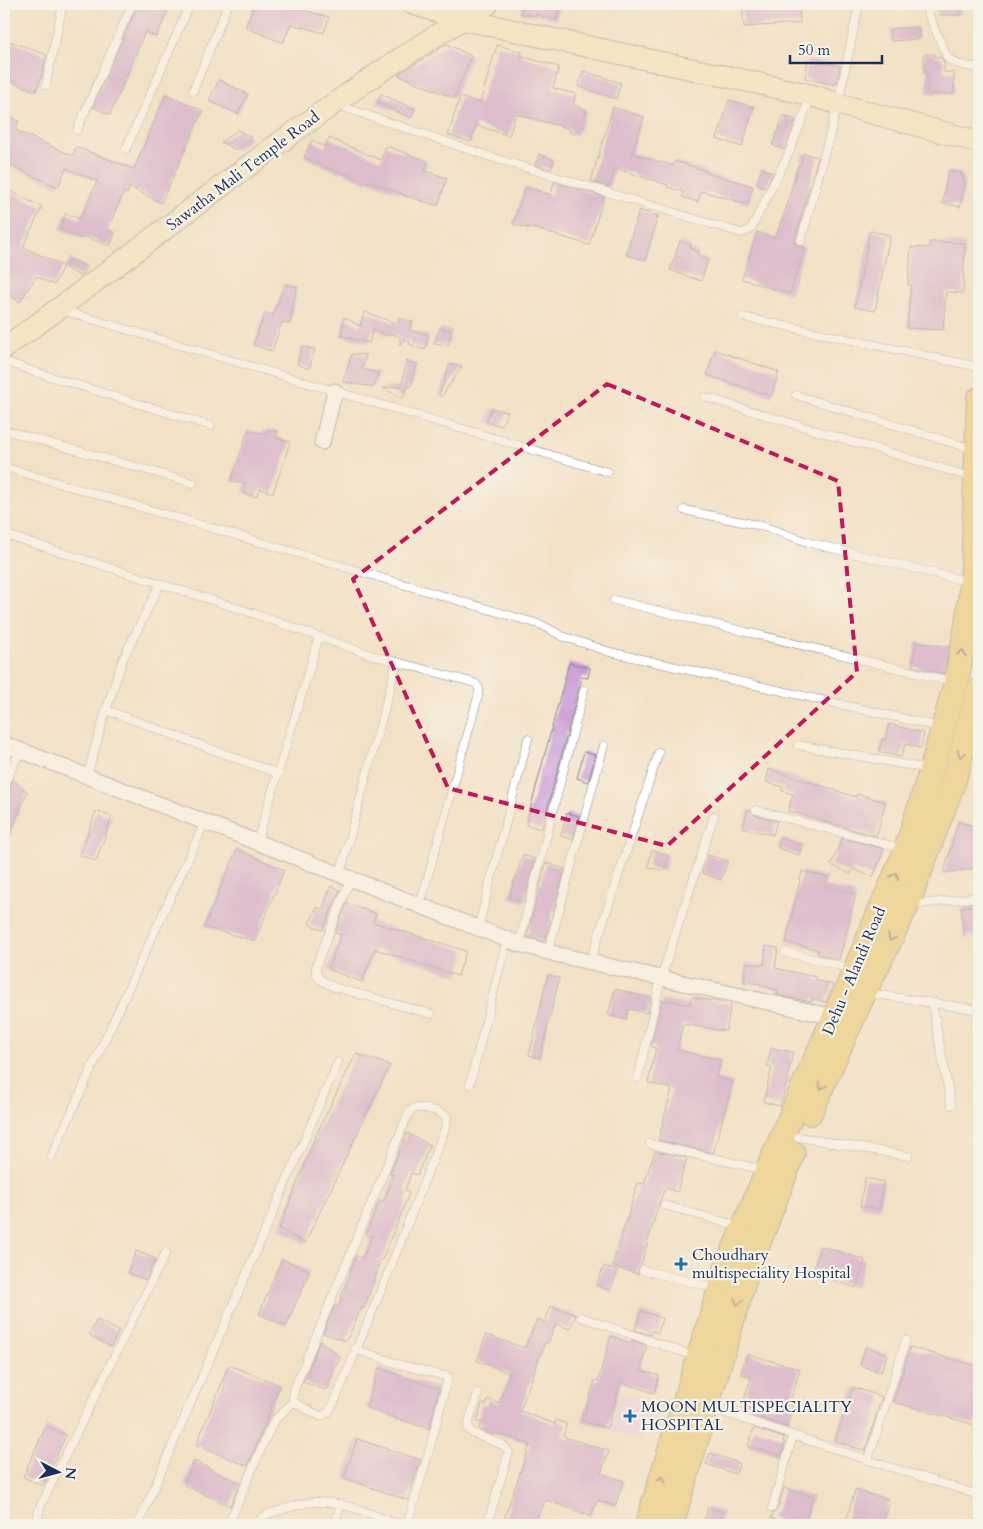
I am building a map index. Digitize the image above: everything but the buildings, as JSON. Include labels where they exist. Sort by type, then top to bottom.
[{"type":"main road","name":"Dehu - Alandi Road","points":[[671,1525],[705,1407],[719,1290],[726,1269],[767,1170],[791,1136],[843,1018],[906,850],[944,728],[956,682],[967,625],[972,583],[979,399]]},
{"type":"main road","name":"Dehu - Alandi Road","points":[[856,984],[907,905],[953,782],[979,690]]},
{"type":"main road","name":"Dehu - Alandi Road","points":[[648,1525],[709,1361],[744,1281],[783,1176],[791,1136]]},
{"type":"street","points":[[413,4],[461,19],[812,95],[838,104],[979,142]]},
{"type":"street","name":"Sawatha Mali Temple Road","points":[[4,348],[59,310],[332,104],[461,19],[488,4]]},
{"type":"street","points":[[322,442],[335,392]]},
{"type":"street","points":[[4,744],[513,941],[590,962],[843,1018]]},
{"type":"lane","points":[[46,85],[63,4]]},
{"type":"lane","points":[[77,130],[132,4]]},
{"type":"lane","points":[[126,149],[190,4]]},
{"type":"lane","points":[[193,91],[228,4]]},
{"type":"lane","points":[[801,241],[838,104],[860,4]]},
{"type":"lane","points":[[924,4],[947,57],[956,64],[979,68]]},
{"type":"lane","points":[[332,104],[492,157],[741,232],[748,231],[752,227],[789,153],[812,95]]},
{"type":"lane","points":[[59,310],[608,472]]},
{"type":"lane","points":[[743,317],[979,367]]},
{"type":"lane","points":[[4,361],[34,372],[211,426]]},
{"type":"lane","points":[[796,395],[978,443]]},
{"type":"lane","points":[[705,397],[977,479]]},
{"type":"lane","points":[[4,430],[193,483]]},
{"type":"lane","points":[[4,467],[542,625],[562,636],[610,652],[944,728]]},
{"type":"lane","points":[[684,510],[762,526],[811,543],[972,583]]},
{"type":"lane","points":[[4,536],[10,536],[160,584],[371,655],[475,683],[478,688],[478,696],[420,905]]},
{"type":"lane","points":[[87,776],[123,659],[160,584]]},
{"type":"lane","points":[[614,600],[956,682]]},
{"type":"lane","points":[[257,842],[319,637]]},
{"type":"lane","points":[[397,662],[345,876],[316,966],[316,973],[319,979],[334,988],[431,1014]]},
{"type":"lane","points":[[470,1084],[513,941],[584,690]]},
{"type":"lane","points":[[106,710],[279,774]]},
{"type":"lane","points":[[478,928],[528,739]]},
{"type":"lane","points":[[548,952],[604,745]]},
{"type":"lane","points":[[798,745],[932,769]]},
{"type":"lane","points":[[4,785],[20,751]]},
{"type":"lane","points":[[590,962],[659,752]]},
{"type":"lane","points":[[756,810],[906,850]]},
{"type":"lane","points":[[638,1078],[661,978],[714,816]]},
{"type":"lane","points":[[51,1157],[204,822]]},
{"type":"lane","points":[[907,905],[979,898]]},
{"type":"lane","points":[[785,952],[856,984],[932,1003],[979,1010]]},
{"type":"lane","points":[[932,1003],[951,1105]]},
{"type":"lane","points":[[138,1525],[338,1062]]},
{"type":"lane","points":[[416,1108],[444,1114],[447,1117],[446,1126],[335,1402],[328,1413],[320,1416],[294,1402],[293,1396],[299,1378],[407,1117],[411,1110],[416,1108]]},
{"type":"lane","points":[[791,1136],[908,1156]]},
{"type":"lane","points":[[650,1144],[767,1170]]},
{"type":"lane","points":[[664,1205],[743,1228]]},
{"type":"lane","points":[[40,1525],[37,1520],[40,1507],[166,1252]]},
{"type":"lane","points":[[643,1270],[719,1290]]},
{"type":"lane","points":[[581,1316],[709,1361]]},
{"type":"lane","points":[[868,1460],[906,1340]]},
{"type":"lane","points":[[355,1349],[398,1364],[448,1377],[407,1525]]},
{"type":"lane","points":[[478,1393],[468,1425],[469,1430],[472,1433],[503,1445],[509,1452],[487,1525]]},
{"type":"lane","points":[[228,1525],[268,1431],[275,1420],[294,1402]]},
{"type":"lane","points":[[705,1407],[979,1495]]},
{"type":"lane","points":[[772,1508],[793,1436]]},
{"type":"lane","points":[[256,1525],[266,1514],[298,1505],[321,1502],[341,1504],[400,1525]]},
{"type":"lane","points":[[334,1525],[341,1504]]},
{"type":"lane","points":[[4,1520],[15,1525]]},
{"type":"highlighted area","points":[[607,384],[838,481],[857,672],[667,846],[448,788],[353,579]]},
{"type":"shaded area","name":"MOON MULTISPECIALITY HOSPITAL","points":[[621,1392],[653,1403],[639,1441],[607,1429]]},
{"type":"place","name":"Choudhary multispeciality Hospital","points":[[681,1264]]},
{"type":"place","name":"MOON MULTISPECIALITY HOSPITAL","points":[[630,1416]]}]
